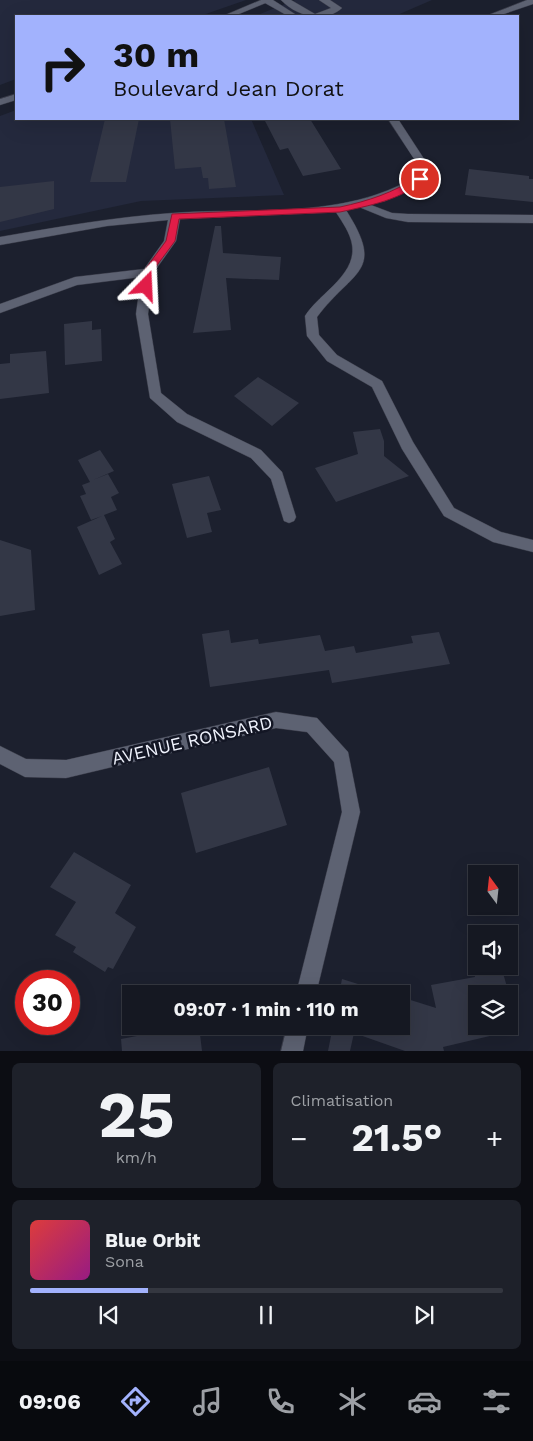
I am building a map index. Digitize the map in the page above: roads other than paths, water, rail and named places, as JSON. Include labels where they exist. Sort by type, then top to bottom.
[{"type":"street","points":[[230,15],[268,0],[292,15]]},
{"type":"street","points":[[285,0],[310,15]]},
{"type":"street","points":[[320,15],[338,8],[323,0]]},
{"type":"street","points":[[493,15],[533,1]]},
{"type":"street","points":[[0,102],[15,97]]},
{"type":"street","points":[[0,241],[107,222],[175,216],[340,209],[363,205],[398,192],[420,179],[424,165],[394,120]]},
{"type":"street","points":[[363,205],[390,216],[408,218],[533,220]]},
{"type":"street","points":[[340,209],[356,239],[359,251],[356,269],[345,283],[326,298],[311,316],[313,336],[332,358],[377,384],[407,446],[449,512],[498,538],[533,546]]},
{"type":"street","points":[[175,216],[170,241],[148,272],[142,314],[155,395],[182,418],[256,454],[277,476],[289,517]]},
{"type":"street","points":[[0,308],[75,281],[148,272]]},
{"type":"street","name":"AVENUE RONSARD","points":[[0,755],[25,768],[66,769],[276,720],[311,724],[342,758],[351,812],[308,985]]},
{"type":"street","points":[[292,1051],[296,1035]]}]
